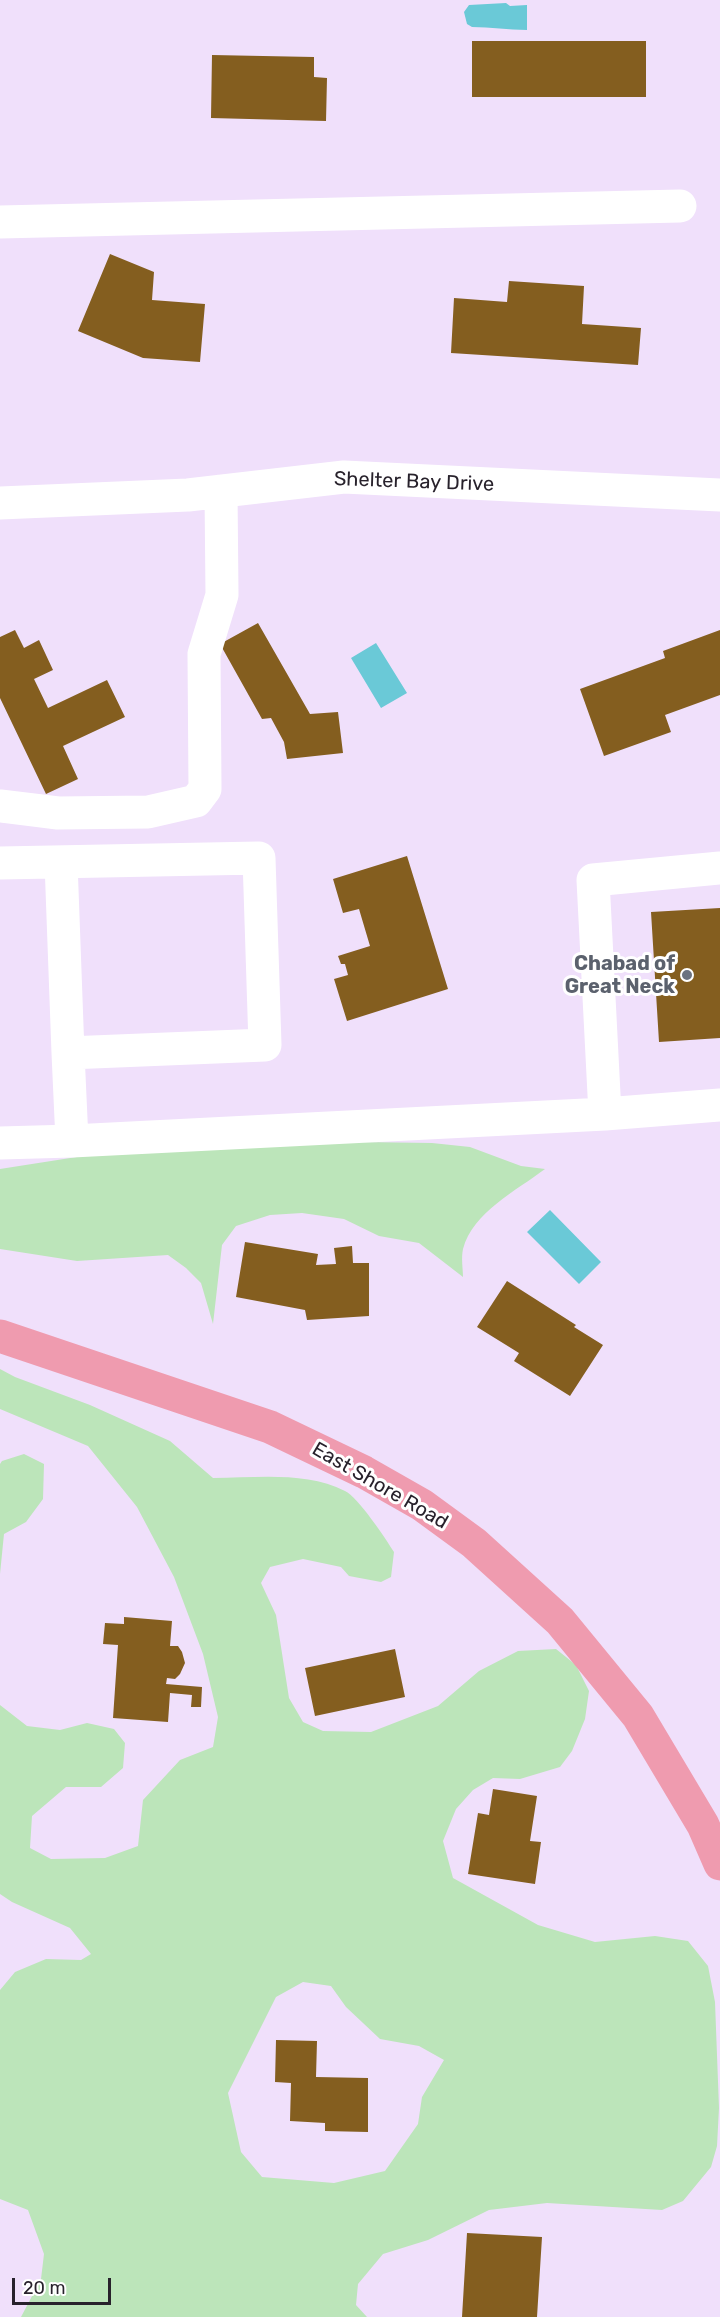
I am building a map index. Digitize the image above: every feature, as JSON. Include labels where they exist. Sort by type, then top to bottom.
[{"type":"main road","name":"East Shore Road","points":[[0,1336],[270,1427],[364,1472],[422,1505],[474,1543],[560,1621],[638,1716],[703,1825],[720,1864]]},
{"type":"street","points":[[0,222],[680,206]]},
{"type":"street","name":"Shelter Bay Drive","points":[[0,503],[188,495],[344,477],[720,495]]},
{"type":"street","points":[[0,806],[58,813],[148,812],[196,801],[205,789],[204,654],[222,595],[221,491]]},
{"type":"street","points":[[0,863],[259,858],[265,1045],[68,1053]]},
{"type":"street","points":[[61,862],[72,1141]]},
{"type":"street","points":[[605,1113],[593,880],[720,868]]},
{"type":"street","points":[[0,1143],[605,1113],[720,1105]]},
{"type":"green space","points":[[360,1142],[432,1143],[470,1147],[521,1166],[545,1169],[497,1203],[476,1224],[463,1249],[463,1277],[419,1243],[379,1236],[344,1219],[302,1213],[270,1215],[236,1226],[222,1245],[213,1324],[201,1283],[168,1255],[77,1261],[0,1249],[0,1169],[83,1156]]},
{"type":"green space","points":[[0,1369],[15,1377],[90,1405],[170,1441],[213,1478],[297,1478],[330,1485],[351,1495],[394,1552],[391,1577],[381,1582],[349,1576],[341,1567],[303,1559],[270,1567],[261,1583],[276,1615],[289,1698],[303,1722],[323,1731],[371,1732],[438,1706],[479,1671],[518,1651],[556,1649],[576,1665],[589,1691],[585,1719],[572,1751],[560,1767],[520,1779],[493,1778],[473,1790],[456,1809],[443,1841],[453,1878],[538,1925],[595,1942],[655,1936],[688,1941],[708,1966],[715,2002],[719,2108],[717,2146],[711,2167],[683,2201],[662,2210],[547,2203],[489,2210],[428,2240],[383,2254],[358,2284],[356,2305],[367,2317],[21,2317],[41,2279],[44,2254],[28,2210],[0,2199],[0,1990],[15,1972],[46,1959],[81,1960],[91,1954],[70,1928],[12,1902],[0,1894],[0,1705],[27,1726],[60,1730],[87,1723],[114,1729],[125,1743],[123,1768],[101,1787],[66,1787],[32,1816],[30,1848],[51,1859],[105,1858],[138,1846],[143,1800],[180,1760],[213,1747],[218,1717],[203,1654],[174,1577],[137,1507],[88,1446],[0,1409]],"holes":[[[303,1982],[331,1986],[346,2007],[380,2039],[419,2046],[444,2060],[422,2097],[418,2124],[385,2171],[334,2183],[262,2177],[241,2152],[228,2093],[276,1997]]]},
{"type":"green space","points":[[24,1454],[44,1464],[43,1499],[26,1522],[4,1534],[0,1574],[0,1464],[2,1461]]},
{"type":"water","points":[[506,3],[510,6],[527,5],[527,30],[472,27],[467,24],[464,12],[469,5]]},
{"type":"water","points":[[376,643],[407,693],[381,708],[351,658]]},
{"type":"water","points":[[550,1210],[601,1262],[579,1284],[527,1232]]},
{"type":"building","points":[[472,41],[646,41],[646,97],[472,97]]},
{"type":"building","points":[[212,55],[314,57],[314,77],[327,78],[326,121],[211,118]]},
{"type":"building","points":[[110,254],[154,272],[152,300],[205,304],[200,362],[143,358],[78,331]]},
{"type":"building","points":[[509,281],[584,286],[582,324],[641,328],[638,365],[451,353],[454,298],[507,302]]},
{"type":"building","points":[[258,623],[310,714],[338,712],[343,753],[287,759],[284,742],[271,718],[262,719],[220,644]]},
{"type":"building","points":[[15,630],[24,648],[39,640],[53,670],[34,679],[48,708],[107,680],[125,717],[63,746],[78,779],[46,794],[0,698],[0,637]]},
{"type":"building","points":[[720,630],[720,695],[665,715],[671,732],[604,756],[580,689],[665,658],[663,651]]},
{"type":"building","points":[[407,856],[448,989],[347,1021],[334,979],[348,975],[345,964],[341,964],[338,956],[370,946],[359,909],[343,913],[333,879]]},
{"type":"building","name":"Chabad of Great Neck","points":[[720,908],[720,1038],[659,1042],[651,912]]},
{"type":"building","points":[[245,1242],[318,1254],[316,1265],[336,1264],[334,1248],[352,1246],[353,1263],[369,1263],[369,1316],[307,1320],[305,1310],[236,1297]]},
{"type":"building","points":[[507,1281],[603,1345],[570,1396],[514,1361],[519,1353],[477,1327]]},
{"type":"building","points":[[124,1617],[172,1621],[170,1646],[178,1646],[185,1663],[180,1674],[175,1679],[167,1678],[166,1684],[202,1687],[201,1707],[191,1707],[192,1695],[170,1693],[168,1722],[113,1718],[118,1645],[103,1644],[105,1623],[124,1624]]},
{"type":"building","points":[[395,1649],[405,1697],[315,1716],[305,1668]]},
{"type":"building","points":[[493,1789],[537,1796],[530,1841],[541,1842],[535,1884],[468,1874],[478,1813],[489,1815]]},
{"type":"building","points":[[276,2040],[317,2041],[316,2077],[368,2078],[368,2132],[325,2131],[325,2123],[290,2121],[291,2083],[275,2082]]},
{"type":"building","points":[[467,2233],[542,2237],[537,2317],[462,2317]]},
{"type":"place","name":"Chabad of Great Neck","points":[[687,975]]}]
